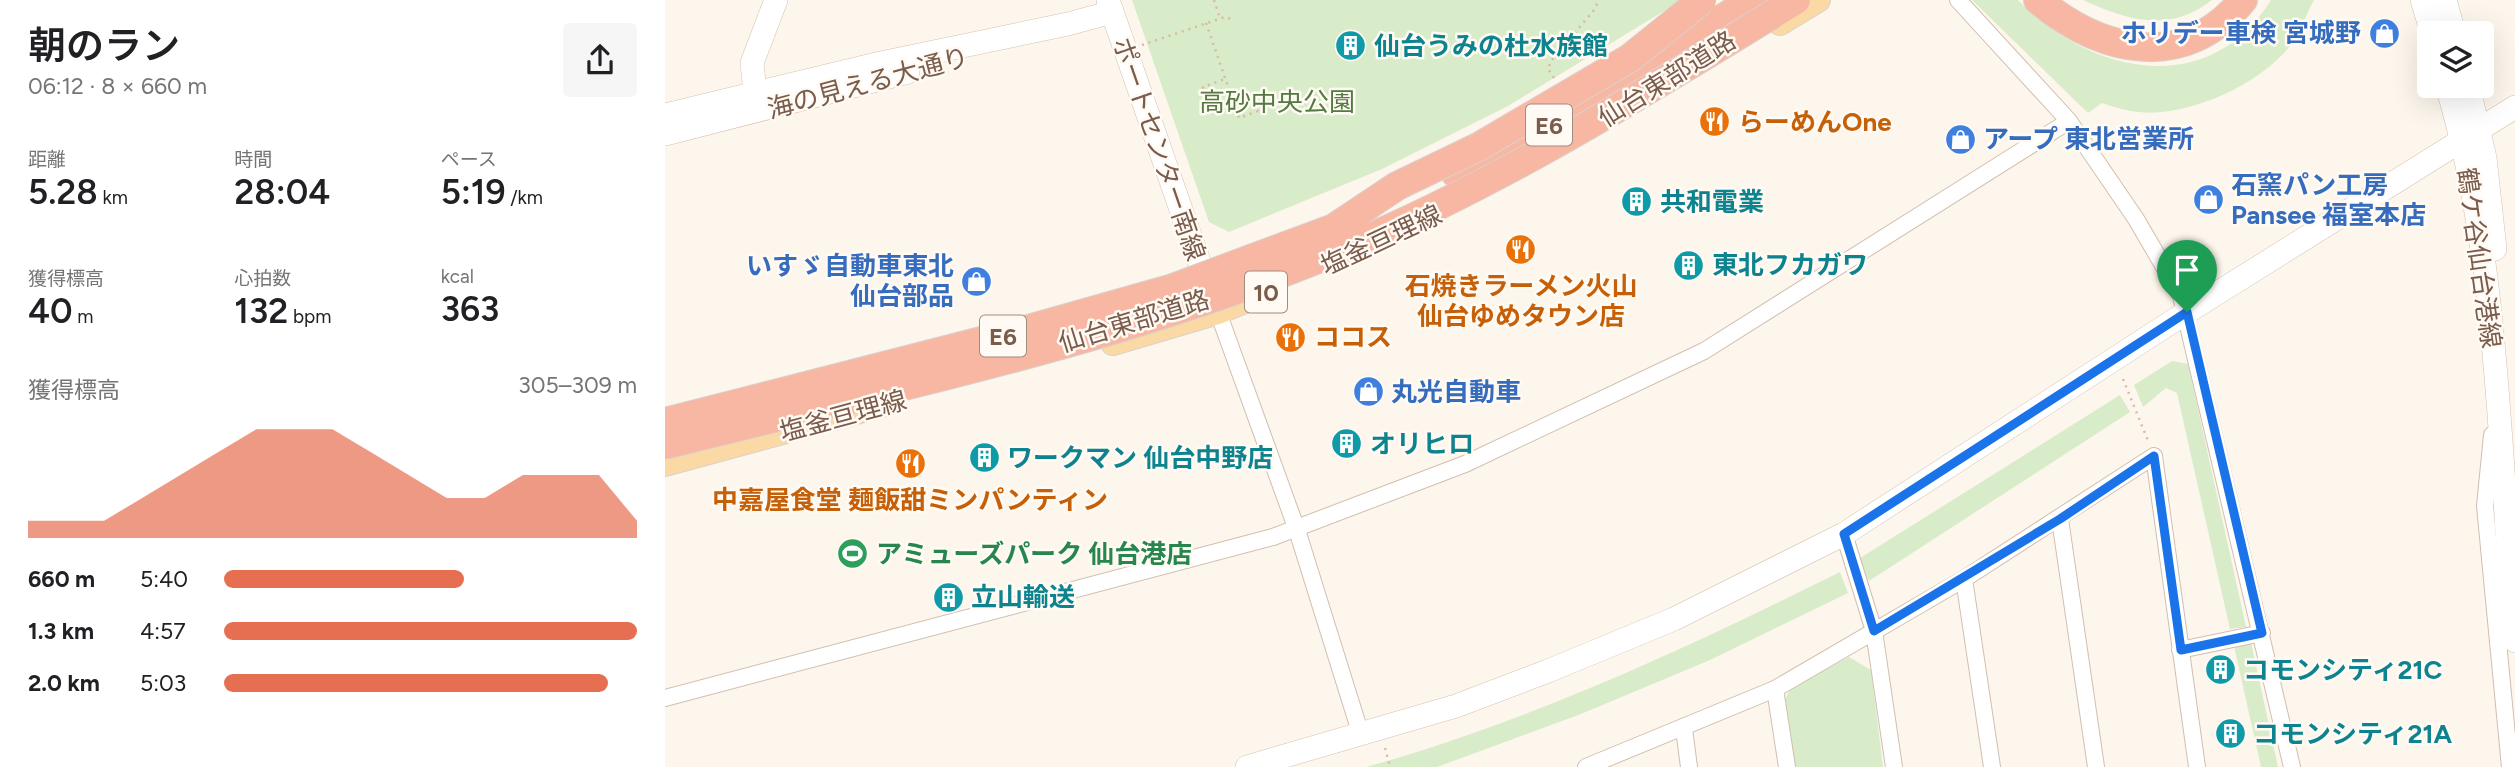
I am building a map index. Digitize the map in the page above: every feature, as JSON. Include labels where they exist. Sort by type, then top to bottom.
[{"type":"highway","points":[[1334,228],[1397,186],[1481,146],[1630,58],[1702,0]]},
{"type":"highway","points":[[2038,0],[2056,15],[2096,37],[2139,47],[2163,47],[2183,43],[2216,26],[2243,0]]},
{"type":"highway","points":[[2059,0],[2074,11],[2110,28],[2151,34],[2191,24],[2209,15],[2225,0]]},
{"type":"highway","name":"仙台東部道路","points":[[665,422],[1032,328],[1170,289],[1334,228],[1483,160],[1779,3]]},
{"type":"highway","name":"仙台東部道路","points":[[665,445],[1038,351],[1175,311],[1278,275],[1410,220],[1494,180],[1612,113],[1779,3]]},
{"type":"main road","name":"塩釜亘理線","points":[[665,414],[991,337],[1243,258],[1467,159],[1740,0]]},
{"type":"main road","name":"塩釜亘理線","points":[[665,464],[1218,312],[1385,240],[1608,129],[1818,0]]},
{"type":"street","points":[[755,92],[752,63],[776,0]]},
{"type":"street","points":[[1958,0],[2069,121],[2136,219],[2181,296],[2187,312],[2292,767]]},
{"type":"street","points":[[2422,0],[2428,21]]},
{"type":"street","points":[[2445,0],[2451,21]]},
{"type":"street","points":[[665,116],[755,92],[1068,24],[1110,6]]},
{"type":"street","name":"ポートセンター南線","points":[[1110,6],[1201,272],[1297,530],[1361,735]]},
{"type":"street","name":"海の見える大通り","points":[[665,134],[999,49],[1068,24]]},
{"type":"street","name":"鶴ケ谷仙台港線","points":[[2453,98],[2470,135],[2485,158],[2515,443]]},
{"type":"street","name":"鶴ケ谷仙台港線","points":[[2468,98],[2496,394],[2515,641]]},
{"type":"street","points":[[1247,767],[1456,706],[1648,629],[1761,578],[1844,534],[2187,312],[2515,107]]},
{"type":"street","points":[[665,698],[1297,530],[1465,464],[1704,351],[2069,121]]},
{"type":"street","points":[[2496,394],[2486,506],[2510,767]]},
{"type":"street","points":[[1589,766],[1684,729],[1775,689],[1963,579],[2154,456],[2197,767]]},
{"type":"street","points":[[2060,519],[2096,767]]},
{"type":"street","points":[[1844,534],[1874,631],[1894,767]]},
{"type":"street","points":[[1963,579],[1992,767]]},
{"type":"street","points":[[2181,650],[2262,633]]},
{"type":"street","points":[[1775,689],[1787,767]]},
{"type":"street","points":[[1684,729],[1689,767]]},
{"type":"path","points":[[1214,0],[1220,18]]},
{"type":"path","points":[[1558,83],[1548,69],[1549,64],[1599,0]]},
{"type":"path","points":[[1142,45],[1220,18],[1232,19]]},
{"type":"path","points":[[1206,23],[1239,118],[1258,111],[1259,115]]},
{"type":"path","points":[[1208,102],[1203,87],[1225,79]]},
{"type":"path","points":[[2123,379],[2154,456]]},
{"type":"path","points":[[1385,748],[1390,767]]},
{"type":"green space","name":"高砂中央公園","points":[[1132,0],[1682,0],[1508,106],[1382,169],[1229,232],[1209,222]]},
{"type":"green space","points":[[1972,0],[2018,0],[2047,25],[2079,45],[2113,59],[2148,66],[2182,64],[2215,53],[2245,32],[2271,0],[2314,0],[2298,34],[2283,54],[2266,69],[2226,94],[2181,109],[2134,111],[2102,103],[2088,113]]},
{"type":"green space","points":[[2083,0],[2212,0],[2180,17],[2149,20],[2116,14]]},
{"type":"green space","points":[[2172,361],[2188,364],[2246,627],[2230,629],[2177,393],[2166,388],[2143,407],[2134,385]]},
{"type":"green space","points":[[2120,395],[2130,412],[1869,581],[1857,560]]},
{"type":"green space","points":[[1840,572],[1848,593],[1710,660],[1581,714],[1437,767],[1366,767],[1488,728],[1607,681]]},
{"type":"green space","points":[[2251,642],[2278,767],[2261,767],[2234,646]]},
{"type":"green space","points":[[1849,657],[1871,670],[1883,767],[1794,767],[1784,701],[1791,688]]},
{"type":"place","name":"ホリデー車検 宮城野","points":[[2384,33]]},
{"type":"place","name":"仙台うみの杜水族館","points":[[1351,46]]},
{"type":"place","name":"らーめんOne","points":[[1715,122]]},
{"type":"place","name":"アープ 東北営業所","points":[[1960,139]]},
{"type":"place","name":"石窯パン工房 Pansee 福室本店","points":[[2208,200]]},
{"type":"place","name":"共和電業","points":[[1637,202]]},
{"type":"place","name":"石焼きラーメン火山 仙台ゆめタウン店","points":[[1521,250]]},
{"type":"place","name":"東北フカガワ","points":[[1689,265]]},
{"type":"place","name":"いすゞ自動車東北 仙台部品","points":[[977,281]]},
{"type":"place","name":"ココス","points":[[1291,337]]},
{"type":"place","name":"丸光自動車","points":[[1368,392]]},
{"type":"place","name":"オリヒロ","points":[[1347,444]]},
{"type":"place","name":"ワークマン 仙台中野店","points":[[984,458]]},
{"type":"place","name":"中嘉屋食堂 麺飯甜ミンパンティン","points":[[910,464]]},
{"type":"place","name":"アミューズパーク 仙台港店","points":[[853,554]]},
{"type":"place","name":"立山輸送","points":[[948,597]]},
{"type":"place","name":"コモンシティ21C","points":[[2220,670]]},
{"type":"place","name":"コモンシティ21A","points":[[2230,734]]},
{"type":"route","points":[[2187,312],[2262,633],[2181,650],[2154,456],[2060,519],[1874,631],[1844,534],[2187,312]]}]
